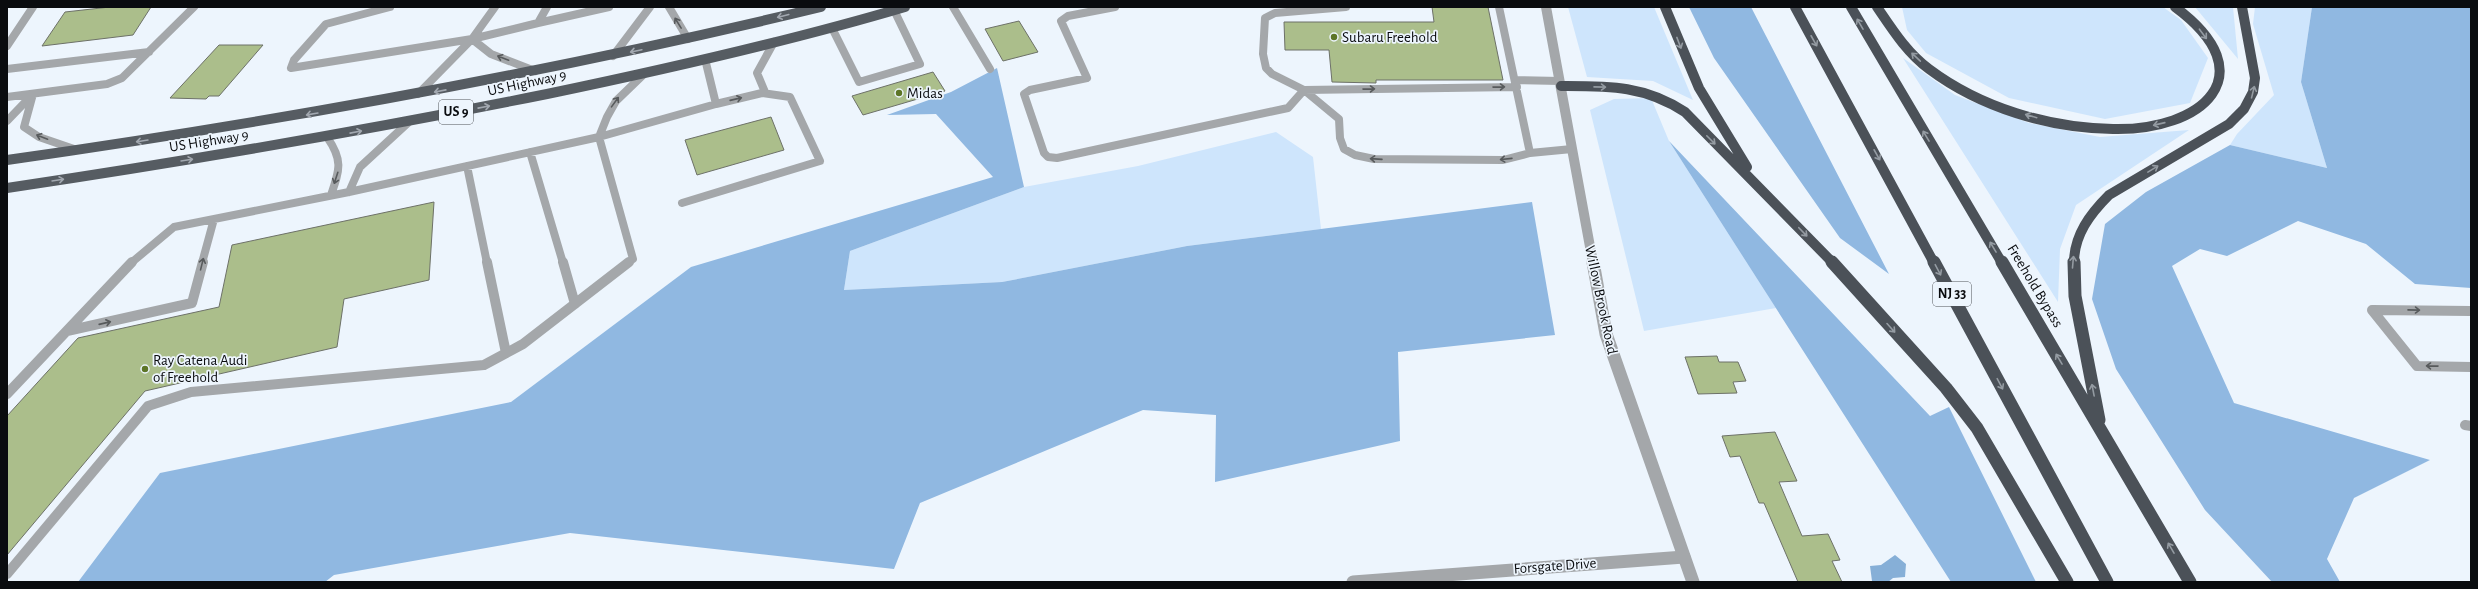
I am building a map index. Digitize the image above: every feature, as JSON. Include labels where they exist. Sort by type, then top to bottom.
[{"type":"highway","name":"US Highway 9","points":[[7,160],[286,118],[417,95],[688,40],[821,7]]},
{"type":"highway","name":"US Highway 9","points":[[7,188],[327,137],[410,121],[645,73],[832,28],[905,7]]},
{"type":"highway","points":[[1665,7],[1699,88],[1736,152],[1768,195]]},
{"type":"highway","name":"NJ 33","points":[[1795,7],[2107,582]]},
{"type":"highway","name":"Freehold Bypass","points":[[1851,7],[2190,582]]},
{"type":"highway","points":[[1877,7],[1896,35],[1913,55],[1929,69],[1969,93],[2032,117],[2070,124],[2113,129],[2152,126],[2183,117],[2196,110],[2214,95],[2220,74],[2218,61],[2213,46],[2182,7]]},
{"type":"highway","points":[[2175,7],[2192,18]]},
{"type":"highway","points":[[2100,429],[2072,284],[2076,241],[2089,216],[2097,205],[2109,195],[2229,124],[2250,104],[2254,90],[2255,78],[2242,7]]},
{"type":"highway","points":[[1560,84],[1646,90],[1667,99],[1685,112],[1768,195],[1950,394],[1977,428],[2023,504],[2067,582]]},
{"type":"street","name":"Willow Brook Road","points":[[1546,7],[1606,334],[1693,582]]},
{"type":"street","name":"Forsgate Drive","points":[[1353,582],[1684,556]]},
{"type":"lane","points":[[7,46],[33,7]]},
{"type":"lane","points":[[7,97],[107,84],[122,78],[194,7]]},
{"type":"lane","points":[[390,7],[326,24],[294,60],[290,66],[291,68],[472,40],[609,7]]},
{"type":"lane","points":[[417,95],[472,40],[495,7]]},
{"type":"lane","points":[[538,23],[547,7]]},
{"type":"lane","points":[[613,56],[650,7]]},
{"type":"lane","points":[[669,7],[688,40]]},
{"type":"lane","points":[[953,7],[990,69]]},
{"type":"lane","points":[[1115,7],[1068,16],[1061,21],[1087,78],[1030,90],[1024,94],[1044,153],[1048,157],[1057,158],[1288,108],[1304,90],[1560,84]]},
{"type":"lane","points":[[1346,7],[1275,13],[1265,18],[1263,54],[1266,68],[1272,74],[1304,90],[1339,119],[1339,141],[1344,150],[1354,155],[1374,159],[1503,160],[1530,153],[1572,149]]},
{"type":"lane","points":[[1499,7],[1530,153]]},
{"type":"lane","points":[[832,28],[860,82],[920,64],[894,10]]},
{"type":"lane","points":[[472,40],[491,54],[536,71]]},
{"type":"lane","points":[[765,92],[757,73],[774,42]]},
{"type":"lane","points":[[7,69],[149,52]]},
{"type":"lane","points":[[705,59],[716,104]]},
{"type":"lane","points":[[7,574],[148,406],[191,392],[484,365],[523,344],[633,259],[598,137],[604,118],[616,98],[645,73]]},
{"type":"lane","points":[[7,394],[139,255],[174,227],[349,192],[598,137],[765,92],[780,93],[790,97],[820,161],[682,203]]},
{"type":"lane","points":[[7,121],[33,94]]},
{"type":"lane","points":[[33,94],[24,127],[39,137],[78,150]]},
{"type":"lane","points":[[349,192],[360,167],[368,158],[410,121]]},
{"type":"lane","points":[[327,137],[339,152],[340,162],[331,195]]},
{"type":"lane","points":[[530,152],[575,304]]},
{"type":"lane","points":[[467,166],[506,353]]},
{"type":"lane","points":[[67,331],[192,303],[214,220]]},
{"type":"lane","points":[[2471,311],[2372,310],[2416,366],[2471,367]]},
{"type":"shaded area","points":[[1568,7],[1654,7],[1693,100],[1653,81],[1587,77]]},
{"type":"shaded area","points":[[1689,7],[1751,7],[1889,274],[1840,238],[1714,58]]},
{"type":"shaded area","points":[[1902,7],[2163,7],[2181,20],[2208,58],[2190,103],[2105,119],[2009,98],[1926,53],[1907,30]]},
{"type":"shaded area","points":[[2195,7],[2233,7],[2238,59]]},
{"type":"shaded area","points":[[2255,7],[2312,7],[2301,82],[2327,168],[2230,145],[2237,134],[2274,95],[2253,24]]},
{"type":"shaded area","points":[[2312,7],[2471,7],[2471,288],[2415,284],[2366,244],[2298,221],[2227,256],[2200,249],[2172,266],[2234,403],[2430,460],[2354,498],[2327,559],[2340,582],[2272,582],[2205,510],[2116,369],[2092,299],[2105,224],[2146,192],[2230,145],[2327,168],[2301,82]]},
{"type":"shaded area","points":[[1903,58],[1955,95],[2029,123],[2100,137],[2189,130],[2076,205],[2060,249],[2058,302]]},
{"type":"shaded area","points":[[997,68],[1024,187],[850,251],[844,290],[1002,282],[1187,246],[1532,202],[1555,335],[1398,352],[1400,441],[1215,482],[1216,415],[1143,410],[920,503],[894,569],[570,533],[334,575],[325,582],[78,582],[160,473],[511,402],[691,267],[993,177],[936,114],[887,115],[951,92]]},
{"type":"shaded area","points":[[1651,98],[1669,141],[1776,308],[1644,331],[1590,110],[1614,99]]},
{"type":"shaded area","points":[[1276,132],[1313,157],[1321,229],[1187,246],[1002,282],[844,290],[850,251],[1024,187],[1138,166]]},
{"type":"shaded area","points":[[1669,141],[1930,416],[1949,407],[2036,582],[1951,582]]},
{"type":"shaded area","points":[[1895,555],[1906,564],[1905,577],[1893,578],[1888,582],[1872,581],[1870,566],[1881,565]]},
{"type":"building","points":[[110,7],[151,7],[133,35],[42,46],[65,12]]},
{"type":"building","points":[[1432,7],[1488,7],[1503,80],[1376,80],[1376,83],[1332,82],[1329,50],[1285,50],[1284,22],[1434,22]]},
{"type":"building","points":[[1019,21],[1038,52],[1003,61],[985,29]]},
{"type":"building","points":[[219,45],[263,45],[219,96],[209,96],[206,99],[170,98]]},
{"type":"building","name":"Midas","points":[[933,72],[945,91],[863,115],[852,96]]},
{"type":"building","points":[[771,117],[784,150],[697,175],[685,140]]},
{"type":"building","name":"Ray Catena Audi of Freehold","points":[[434,202],[429,280],[344,299],[337,347],[145,391],[7,555],[7,416],[78,338],[219,307],[232,245]]},
{"type":"building","points":[[1717,356],[1719,362],[1738,362],[1746,381],[1733,382],[1737,393],[1698,394],[1685,357]]},
{"type":"building","points":[[1775,432],[1797,481],[1779,482],[1802,536],[1828,534],[1840,560],[1832,561],[1842,582],[1798,582],[1764,503],[1759,503],[1740,456],[1730,457],[1722,436]]},
{"type":"place","name":"Subaru Freehold","points":[[1334,37]]},
{"type":"place","name":"Midas","points":[[899,93]]},
{"type":"place","name":"Ray Catena Audi of Freehold","points":[[145,369]]}]
